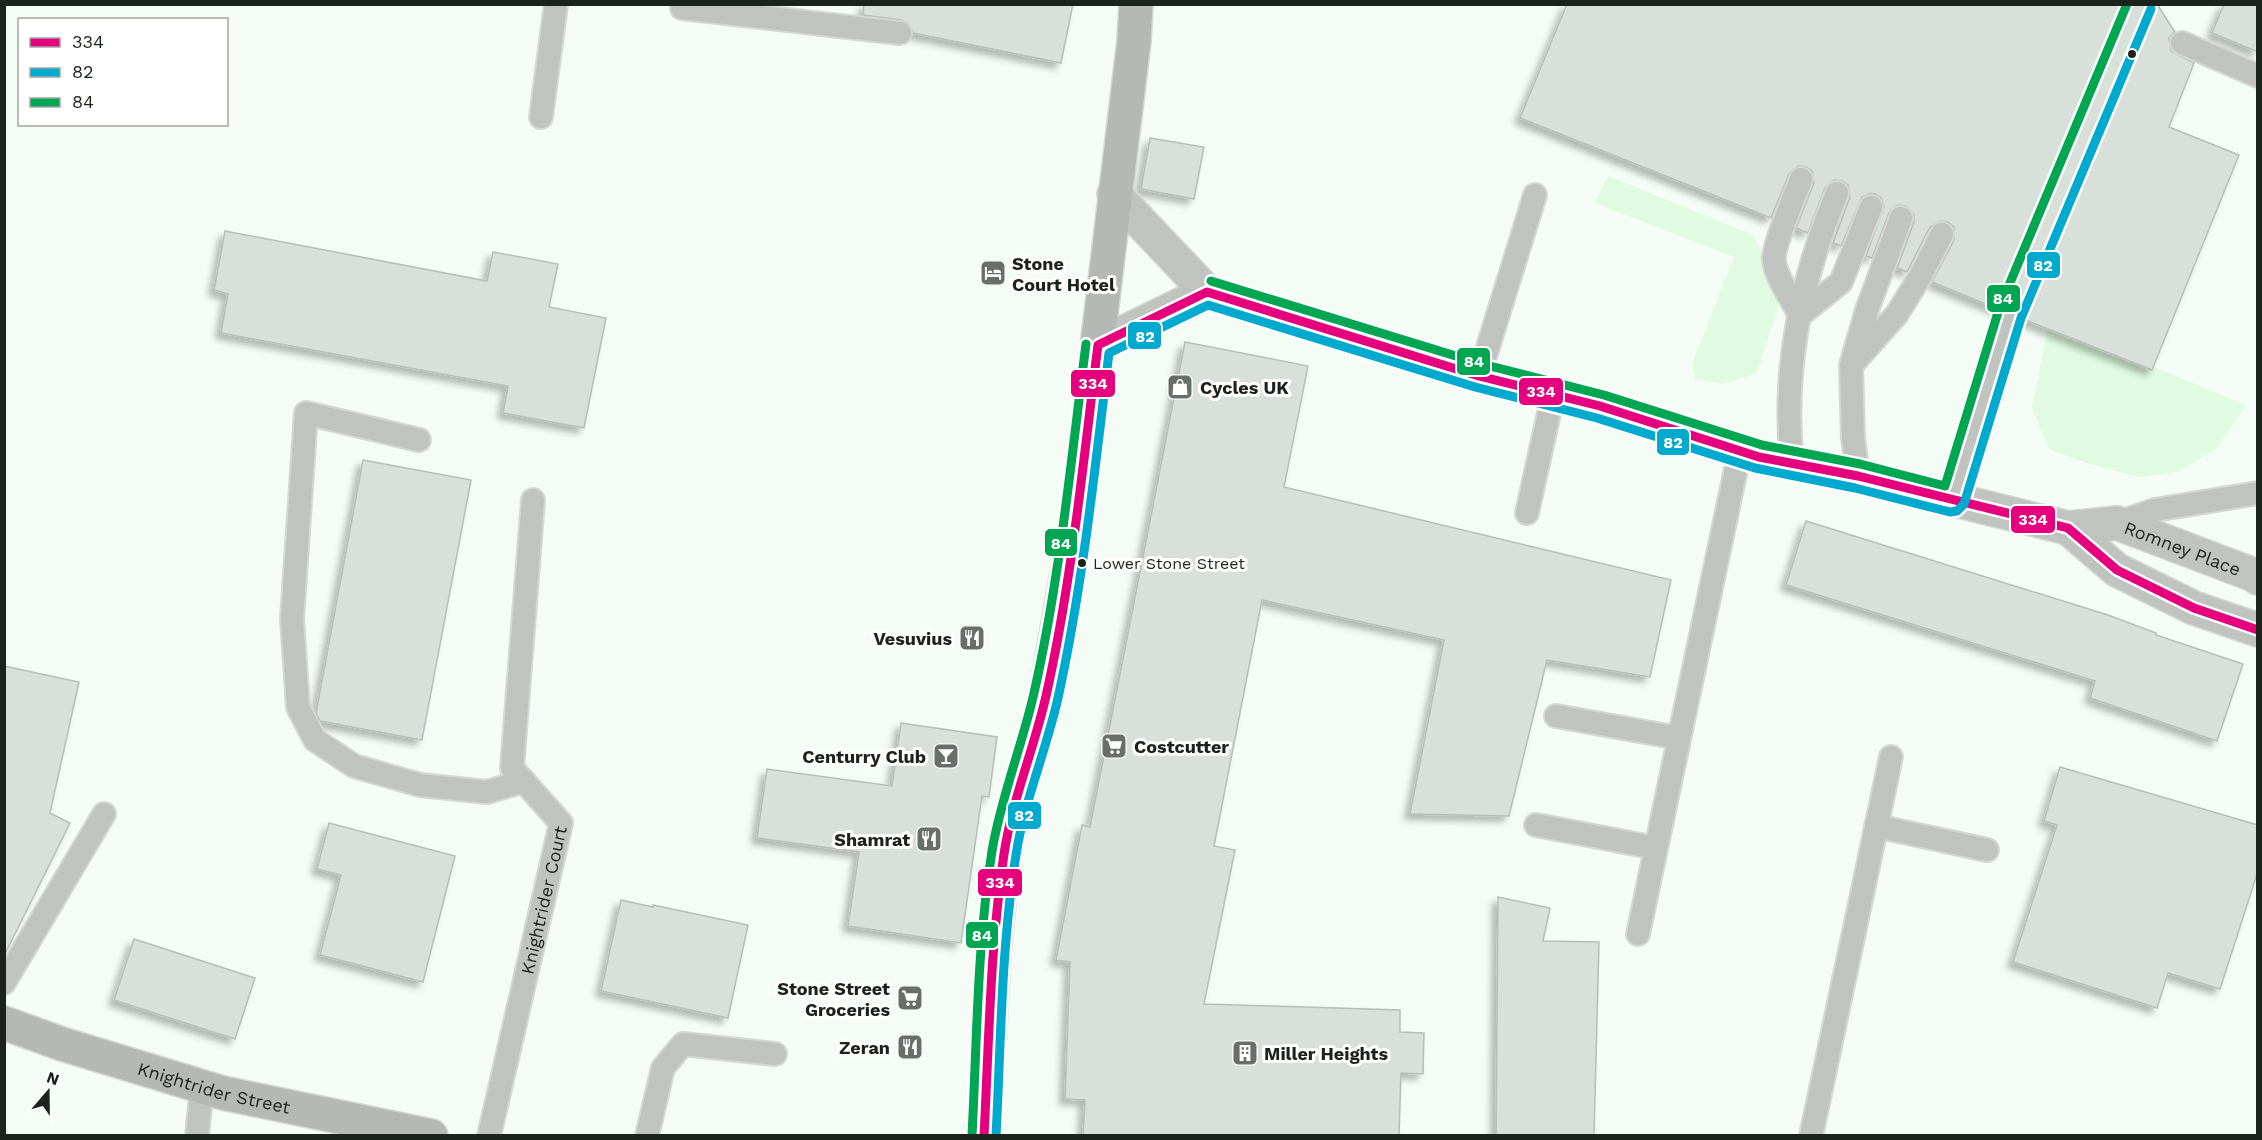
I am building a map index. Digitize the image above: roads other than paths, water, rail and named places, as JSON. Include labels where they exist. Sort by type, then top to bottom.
[{"type":"highway","points":[[984,1136],[994,953],[1004,853],[1045,697],[1075,530],[1134,41],[1136,4]]},
{"type":"highway","name":"Knightrider Street","points":[[4,1023],[62,1044],[223,1093],[431,1136]]},
{"type":"street","name":"Romney Place","points":[[1114,195],[1207,292],[1479,376],[1600,406],[1759,457],[1858,476],[2068,528],[2117,523],[2256,571]]},
{"type":"street","points":[[1098,345],[1207,292]]},
{"type":"street","name":"Romney Place","points":[[2068,528],[2117,570],[2194,608],[2258,630]]},
{"type":"lane","points":[[541,117],[556,4]]},
{"type":"lane","points":[[683,4],[682,9],[900,33]]},
{"type":"lane","points":[[2182,42],[2258,76]]},
{"type":"lane","points":[[1800,315],[1777,270],[1774,258],[1801,179]]},
{"type":"lane","points":[[1792,464],[1788,428],[1789,378],[1800,315],[1818,237],[1837,193]]},
{"type":"lane","points":[[1479,376],[1535,195]]},
{"type":"lane","points":[[1800,315],[1841,282],[1872,207]]},
{"type":"lane","points":[[1858,476],[1853,438],[1851,365],[1867,310],[1900,218]]},
{"type":"lane","points":[[1851,365],[1898,314],[1942,234]]},
{"type":"lane","points":[[1953,500],[2010,314]]},
{"type":"lane","points":[[1527,513],[1553,395]]},
{"type":"lane","points":[[419,440],[306,413],[292,619],[298,707],[315,740],[354,766],[420,785],[488,792],[524,781]]},
{"type":"lane","points":[[1638,934],[1740,450]]},
{"type":"lane","points":[[2117,523],[2155,510],[2258,493]]},
{"type":"lane","name":"Knightrider Court","points":[[489,1136],[561,823],[512,768],[533,500]]},
{"type":"lane","points":[[1556,716],[1679,738]]},
{"type":"lane","points":[[1811,1136],[1891,757]]},
{"type":"lane","points":[[4,983],[104,814]]},
{"type":"lane","points":[[1536,825],[1656,848]]},
{"type":"lane","points":[[1876,826],[1987,850]]},
{"type":"lane","points":[[647,1136],[663,1068],[683,1044],[775,1054]]},
{"type":"lane","points":[[197,1136],[202,1086]]},
{"type":"place","name":"Stone Court Hotel","points":[[993,273]]},
{"type":"place","name":"Cycles UK","points":[[1180,387]]},
{"type":"place","name":"Lower Stone Street","points":[[1082,563]]},
{"type":"place","name":"Vesuvius","points":[[972,638]]},
{"type":"place","name":"Costcutter","points":[[1114,746]]},
{"type":"place","name":"Centurry Club","points":[[946,756]]},
{"type":"place","name":"Shamrat","points":[[929,839]]},
{"type":"place","name":"Stone Street Groceries","points":[[910,998]]},
{"type":"place","name":"Zeran","points":[[910,1047]]},
{"type":"place","name":"Miller Heights","points":[[1245,1053]]}]
